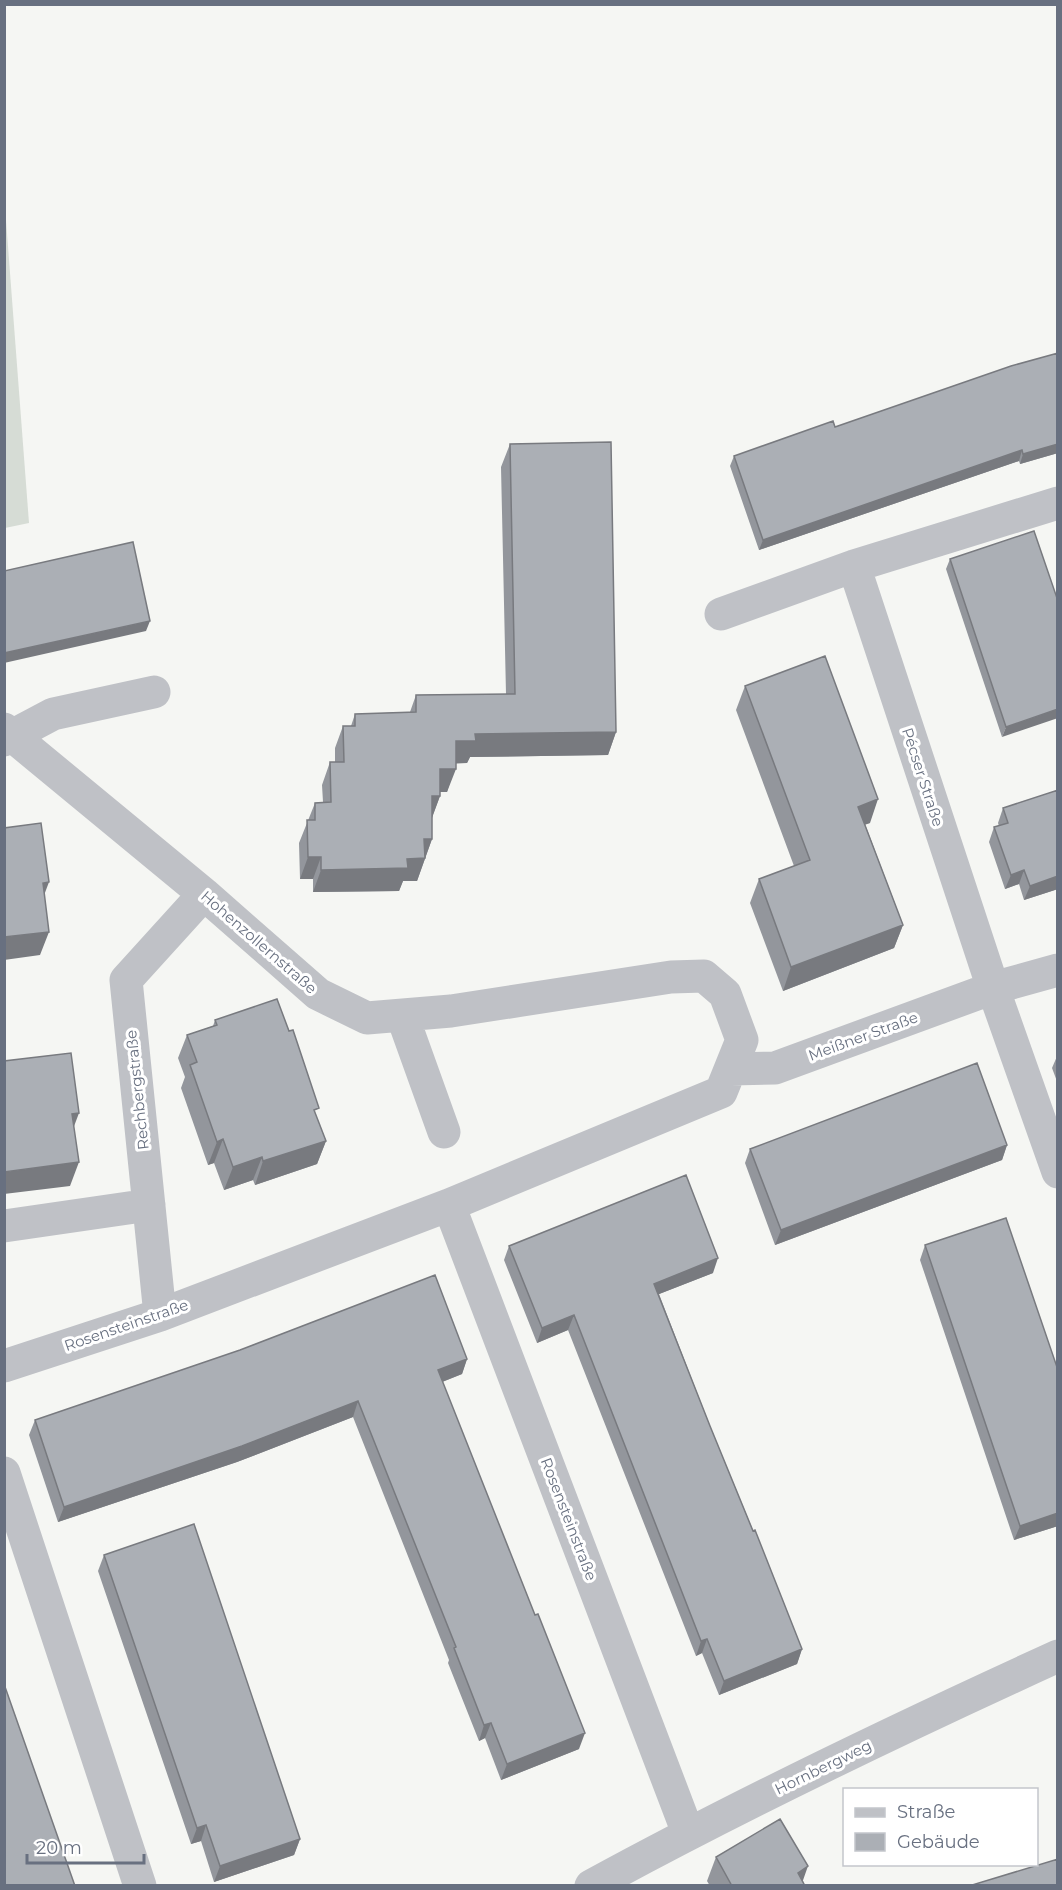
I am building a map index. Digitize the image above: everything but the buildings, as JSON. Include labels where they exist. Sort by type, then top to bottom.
[{"type":"street","points":[[722,614],[854,566],[1058,503]]},
{"type":"street","name":"Pécser Straße","points":[[854,566],[993,988]]},
{"type":"street","points":[[8,735],[53,714],[154,692]]},
{"type":"street","name":"Hohenzollernstraße","points":[[8,735],[204,894],[318,994],[367,1018],[451,1011],[671,977]]},
{"type":"street","name":"Rechbergstraße","points":[[160,1315],[126,980],[204,894]]},
{"type":"street","name":"Meißner Straße","points":[[730,1069],[775,1068],[993,988],[1058,970]]},
{"type":"street","name":"Rosensteinstraße","points":[[4,1366],[160,1315],[449,1205],[722,1092],[742,1040],[725,994],[704,976],[671,977]]},
{"type":"street","points":[[993,988],[1058,1172]]},
{"type":"street","points":[[402,1015],[444,1132]]},
{"type":"street","points":[[4,1226],[149,1205]]},
{"type":"street","name":"Rosensteinstraße","points":[[449,1205],[688,1833]]},
{"type":"street","points":[[4,1473],[140,1886]]},
{"type":"street","name":"Hornbergweg","points":[[591,1886],[688,1833],[1058,1656]]},
{"type":"shaded area","points":[[5,207],[29,523],[4,528]]}]
